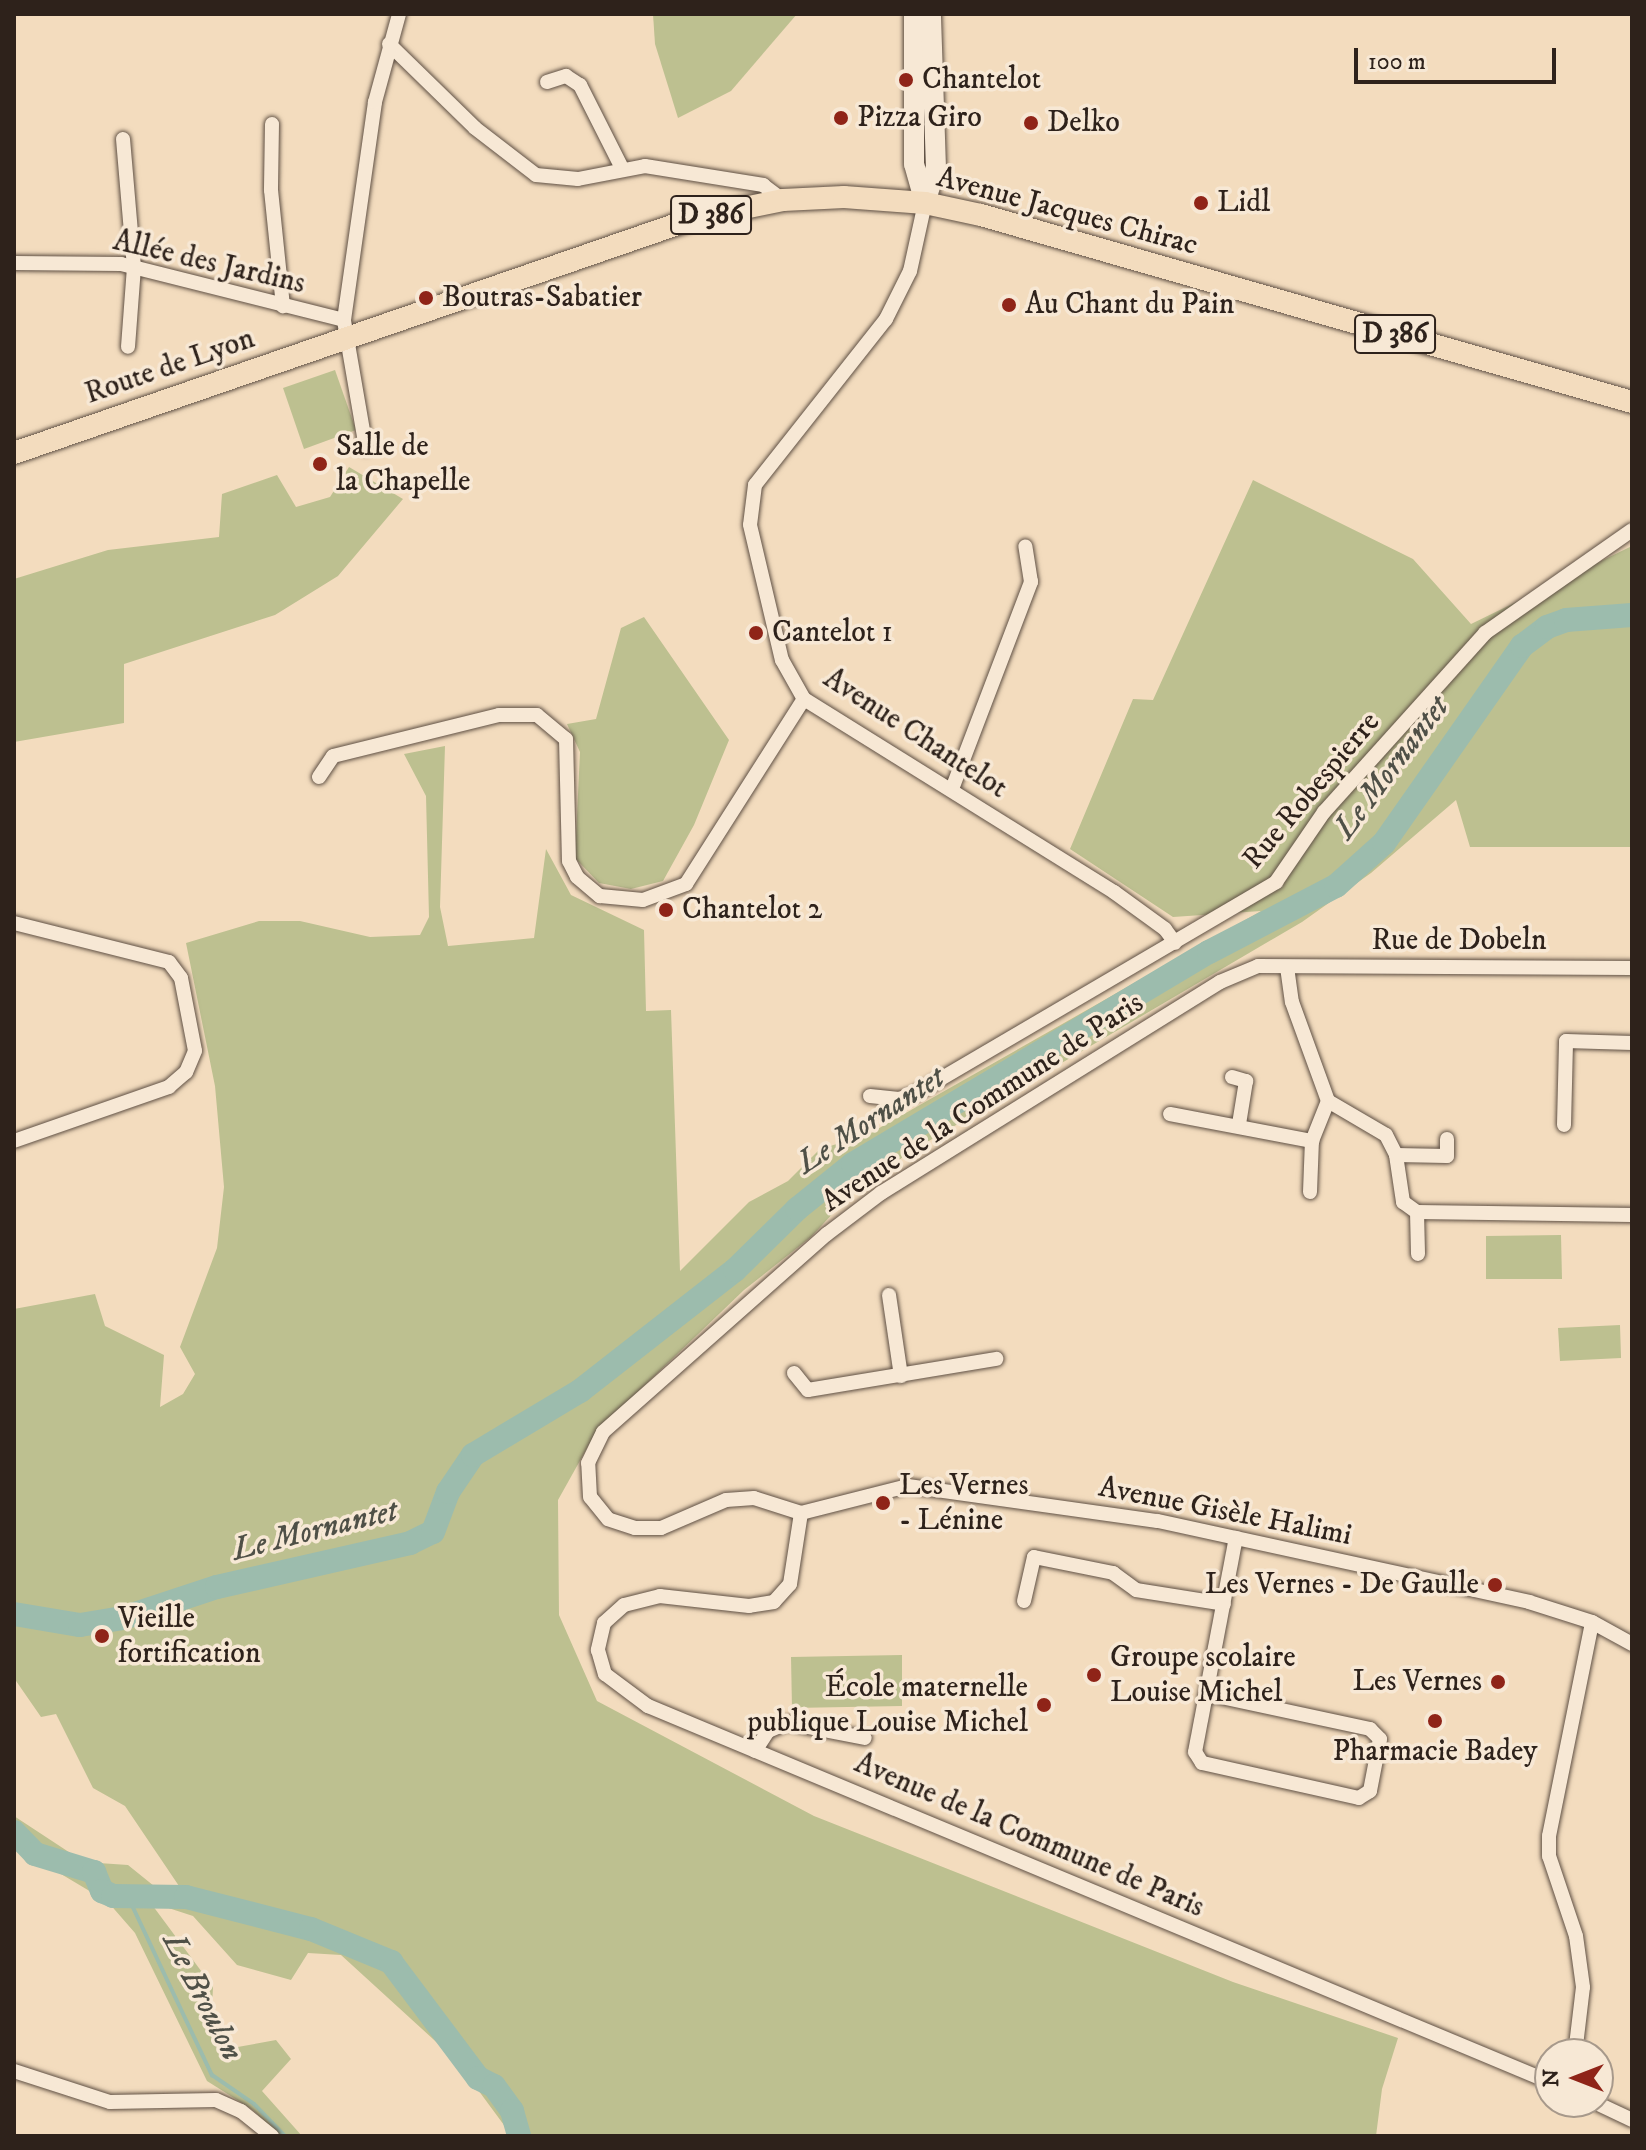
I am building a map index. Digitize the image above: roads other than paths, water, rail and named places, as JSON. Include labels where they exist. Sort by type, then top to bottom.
[{"type":"main road","points":[[914,14],[915,177],[925,203]]},
{"type":"main road","points":[[925,203],[936,168],[931,14]]},
{"type":"main road","points":[[913,127],[934,127]]},
{"type":"main road","name":"Avenue Jacques Chirac","points":[[346,329],[695,218],[783,200],[849,197],[925,203],[1632,402]]},
{"type":"main road","name":"Route de Lyon","points":[[14,453],[346,329]]},
{"type":"street","points":[[366,448],[346,329],[375,102],[399,14]]},
{"type":"street","points":[[389,44],[475,128],[536,175],[578,179],[621,166],[702,172],[763,185],[783,200]]},
{"type":"street","points":[[547,82],[566,76],[580,85],[621,166]]},
{"type":"street","points":[[272,124],[271,190],[283,306]]},
{"type":"street","points":[[123,139],[134,267],[128,347]]},
{"type":"street","name":"Avenue Chantelot","points":[[925,203],[910,271],[886,319],[755,485],[750,506],[782,660],[804,699],[1114,892],[1165,929],[1175,943]]},
{"type":"street","name":"Allée des Jardins","points":[[14,263],[134,267],[283,306],[346,329]]},
{"type":"street","name":"Rue Robespierre","points":[[870,1096],[899,1099],[915,1094],[1276,882],[1324,812],[1485,633],[1632,530]]},
{"type":"street","points":[[952,789],[1031,582],[1025,546]]},
{"type":"street","points":[[319,777],[333,756],[499,715],[537,715],[566,739],[569,861],[577,877],[600,896],[643,900],[686,884],[804,699]]},
{"type":"street","points":[[14,923],[169,962],[181,978],[195,1051],[186,1072],[169,1087],[14,1141]]},
{"type":"street","name":"Avenue de la Commune de Paris","points":[[1287,967],[1258,966],[1220,982],[881,1193],[827,1234],[603,1432],[588,1463],[590,1497],[608,1519],[635,1528],[661,1528],[726,1500],[754,1498],[801,1513],[790,1584],[774,1602],[749,1606],[660,1596],[624,1605],[604,1623],[598,1650],[605,1674],[620,1690],[755,1751],[1534,2075]]},
{"type":"street","points":[[1287,967],[1292,1002],[1328,1101],[1386,1135],[1396,1155],[1403,1202],[1417,1212],[1632,1215]]},
{"type":"street","name":"Rue de Dobeln","points":[[1287,967],[1632,968]]},
{"type":"street","points":[[1564,1125],[1566,1041],[1632,1043]]},
{"type":"street","points":[[1232,1077],[1246,1081],[1239,1124]]},
{"type":"street","points":[[1310,1192],[1312,1141],[1328,1101]]},
{"type":"street","points":[[1170,1114],[1239,1124],[1312,1141]]},
{"type":"street","points":[[1396,1155],[1447,1156],[1447,1139]]},
{"type":"street","points":[[1417,1212],[1418,1254]]},
{"type":"street","points":[[889,1295],[901,1376]]},
{"type":"street","points":[[794,1373],[808,1390],[996,1359]]},
{"type":"street","name":"Avenue Gisèle Halimi","points":[[801,1513],[908,1486],[1158,1521],[1493,1593],[1592,1622],[1632,1644]]},
{"type":"street","points":[[1207,1694],[1370,1729],[1380,1739],[1370,1791],[1359,1798],[1202,1763],[1195,1752],[1236,1538]]},
{"type":"street","points":[[1024,1601],[1034,1557],[1113,1573],[1136,1590],[1224,1604]]},
{"type":"street","points":[[1577,2038],[1583,1987],[1576,1936],[1549,1856],[1549,1836],[1592,1622]]},
{"type":"street","points":[[755,1751],[768,1731],[787,1723],[865,1738]]},
{"type":"street","points":[[14,2071],[110,2102],[216,2100],[241,2111],[272,2136]]},
{"type":"waterway","name":"Le Mornantet","points":[[14,1614],[80,1625],[123,1618],[217,1587],[410,1543],[433,1532],[448,1492],[473,1455],[580,1391],[735,1270],[797,1209],[853,1164],[1209,952],[1336,886],[1384,843],[1522,646],[1547,627],[1566,620],[1632,615]]},
{"type":"waterway","name":"Le Mornantet","points":[[14,1832],[35,1854],[94,1872],[102,1891],[113,1896],[186,1897],[311,1929],[391,1962],[478,2078],[494,2086],[512,2111],[519,2136]]},
{"type":"waterway","name":"Le Broulon","points":[[129,1899],[212,2075],[254,2104],[285,2136]]},
{"type":"place","name":"Chantelot","points":[[906,80]]},
{"type":"place","name":"Pizza Giro","points":[[841,118]]},
{"type":"place","name":"Delko","points":[[1031,123]]},
{"type":"place","name":"Lidl","points":[[1201,203]]},
{"type":"place","name":"Boutras-Sabatier","points":[[426,298]]},
{"type":"place","name":"Au Chant du Pain","points":[[1009,305]]},
{"type":"place","name":"Salle de la Chapelle","points":[[320,464]]},
{"type":"place","name":"Cantelot 1","points":[[756,633]]},
{"type":"place","name":"Chantelot 2","points":[[666,910]]},
{"type":"place","name":"Les Vernes - Lénine","points":[[883,1503]]},
{"type":"place","name":"Les Vernes - De Gaulle","points":[[1495,1585]]},
{"type":"place","name":"Vieille fortification","points":[[102,1636]]},
{"type":"place","name":"Groupe scolaire Louise Michel","points":[[1094,1675]]},
{"type":"place","name":"Les Vernes","points":[[1498,1682]]},
{"type":"place","name":"École maternelle publique Louise Michel","points":[[1044,1705]]},
{"type":"place","name":"Pharmacie Badey","points":[[1435,1721]]}]
